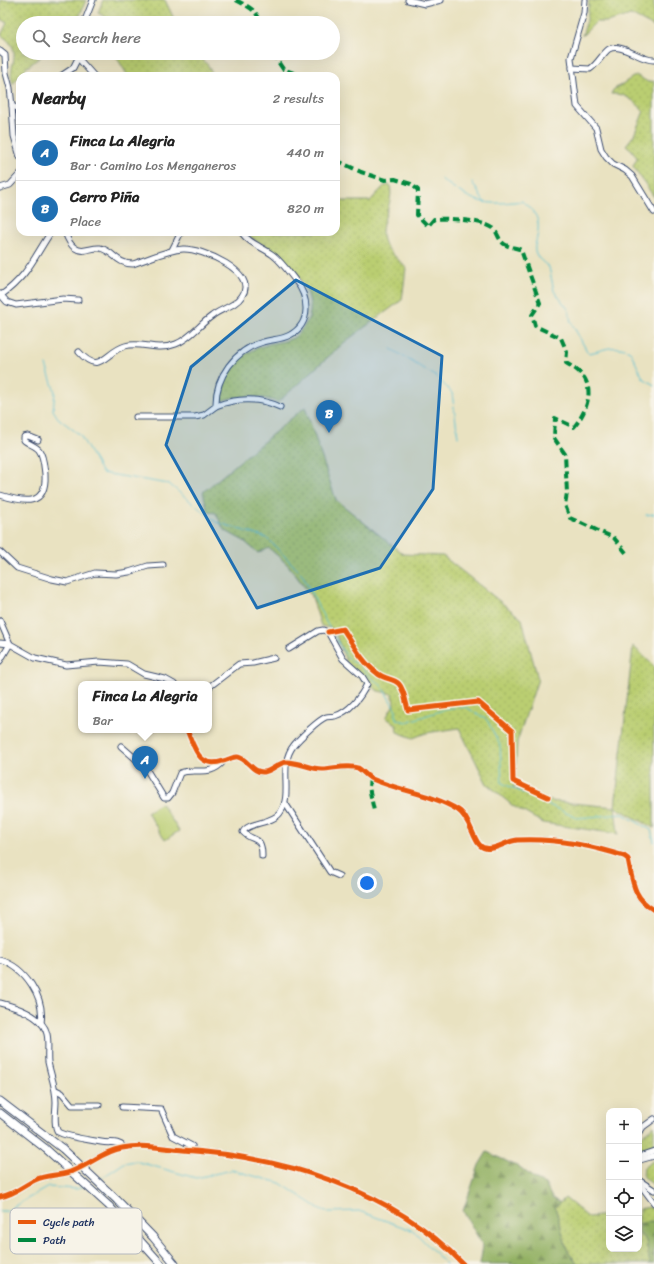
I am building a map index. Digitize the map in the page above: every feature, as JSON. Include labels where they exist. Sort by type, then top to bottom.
[{"type":"highway","points":[[0,1101],[64,1149],[125,1208]]},
{"type":"highway","points":[[0,1113],[46,1149],[112,1208]]},
{"type":"highway","points":[[142,1226],[175,1264]]},
{"type":"highway","points":[[142,1242],[161,1264]]},
{"type":"street","points":[[87,16],[93,0]]},
{"type":"street","points":[[408,0],[425,4],[441,0]]},
{"type":"street","points":[[586,0],[581,27],[572,52],[572,68],[577,106],[596,128],[601,149],[609,161],[632,176],[652,205],[654,212]]},
{"type":"street","points":[[572,68],[585,70],[590,69],[609,49],[617,47],[647,60],[654,60]]},
{"type":"street","points":[[0,51],[5,56],[16,143]]},
{"type":"street","points":[[67,72],[73,68],[76,60]]},
{"type":"street","points":[[80,60],[91,72]]},
{"type":"street","points":[[12,106],[16,108]]},
{"type":"street","points":[[0,188],[10,185],[16,178]]},
{"type":"street","points":[[48,236],[20,281],[0,295],[7,302],[16,305],[63,299],[78,300]]},
{"type":"street","points":[[67,236],[76,249],[80,251],[99,248],[109,252],[119,261],[128,264],[133,264],[172,250],[187,249],[203,252],[231,268],[244,280],[245,288],[243,296],[237,302],[216,312],[190,336],[174,345],[159,348],[129,345],[114,351],[107,358],[98,362],[88,361],[79,352]]},
{"type":"street","points":[[172,250],[179,236]]},
{"type":"street","points":[[216,406],[221,379],[233,361],[243,352],[256,344],[291,335],[302,322],[306,310],[305,299],[300,287],[277,258],[252,244],[245,236]]},
{"type":"street","points":[[136,417],[195,417],[204,415],[216,406],[246,399],[263,401],[280,407]]},
{"type":"street","points":[[0,495],[24,501],[34,500],[39,497],[43,491],[45,482],[43,458],[39,450],[24,440],[24,437],[28,436],[38,440]]},
{"type":"street","points":[[0,552],[17,568],[67,582],[95,573],[116,574],[129,572],[148,566],[163,565]]},
{"type":"street","points":[[0,621],[10,644]]},
{"type":"street","points":[[262,856],[261,843],[245,834],[244,830],[279,814],[285,802],[286,762],[294,745],[324,718],[340,713],[357,701],[367,684],[362,676],[343,659],[328,632],[323,630],[318,631],[289,649]]},
{"type":"street","points":[[0,643],[10,644],[23,653],[35,658],[66,665],[99,662],[127,664],[144,674],[169,681]]},
{"type":"street","points":[[0,661],[10,644]]},
{"type":"street","points":[[212,685],[239,664],[253,663],[274,658]]},
{"type":"street","points":[[188,733],[202,760],[208,763],[225,761],[237,756],[258,771],[266,772],[281,762],[322,769],[334,767],[359,768],[370,778],[440,801],[466,816],[476,841],[485,848],[491,849],[504,842],[526,841],[591,846],[624,856],[628,859],[639,899],[643,904],[654,910]]},
{"type":"street","points":[[121,746],[145,767],[164,798],[168,798],[172,793],[180,773],[212,770],[219,767],[225,761]]},
{"type":"street","points":[[285,802],[330,872],[339,876]]},
{"type":"street","points":[[0,960],[8,962],[16,967],[37,994],[42,1006],[41,1023]]},
{"type":"street","points":[[0,1003],[16,1008],[41,1023],[47,1034],[48,1060],[56,1090],[56,1126],[58,1132],[67,1136],[100,1142],[118,1142],[124,1147]]},
{"type":"street","points":[[56,1090],[62,1093],[72,1105],[99,1105]]},
{"type":"street","points":[[122,1107],[161,1109],[173,1136],[192,1146]]},
{"type":"street","points":[[642,1128],[654,1119]]},
{"type":"street","points":[[0,1197],[13,1193],[45,1175],[69,1173],[109,1152],[124,1147],[183,1150],[243,1156],[316,1175],[374,1200],[401,1215],[438,1241],[463,1264]]},
{"type":"street","points":[[642,1157],[654,1151]]},
{"type":"street","points":[[642,1158],[654,1156]]},
{"type":"street","points":[[642,1184],[652,1189],[654,1195]]},
{"type":"street","points":[[642,1186],[654,1203]]},
{"type":"highlighted area","points":[[296,280],[442,356],[433,489],[380,568],[257,608],[166,445],[191,367]]},
{"type":"green space","points":[[0,0],[86,0],[80,16],[16,16],[16,60],[36,60],[23,72],[16,72],[16,80],[13,84],[11,71],[14,59],[13,48],[9,41],[1,35],[7,23],[0,19]]},
{"type":"green space","points":[[103,0],[165,0],[173,16],[104,16],[98,13]]},
{"type":"green space","points":[[589,0],[654,0],[654,27],[631,15],[607,22],[596,22],[582,36],[587,20]]},
{"type":"green space","points":[[118,60],[203,60],[208,65],[211,72],[126,72]]},
{"type":"green space","points":[[636,75],[648,82],[654,81],[654,197],[633,166],[637,158],[632,150],[626,145],[634,135],[644,111],[625,96],[611,94],[613,90]]},
{"type":"green space","points":[[390,185],[391,193],[382,228],[382,236],[385,245],[406,268],[402,300],[346,341],[278,402],[264,398],[250,397],[235,397],[221,401],[218,398],[224,379],[242,357],[259,347],[293,338],[303,328],[309,316],[309,298],[306,289],[295,272],[278,254],[249,236],[340,236],[340,201],[370,201],[384,186]]},
{"type":"green space","points":[[305,407],[336,500],[403,554],[443,556],[522,619],[538,679],[517,742],[514,788],[551,801],[615,807],[618,834],[543,823],[513,806],[487,784],[459,728],[426,733],[413,738],[397,732],[396,724],[386,718],[394,704],[393,694],[378,691],[362,680],[346,662],[334,629],[321,626],[312,597],[288,565],[269,548],[258,553],[244,541],[224,530],[216,513],[208,512],[203,492]]},
{"type":"green space","points":[[633,646],[654,666],[654,828],[615,807]]},
{"type":"green space","points":[[161,803],[179,831],[165,840],[147,812]]},
{"type":"green space","points":[[654,1125],[654,1146],[642,1150],[642,1136]]},
{"type":"green space","points":[[487,1152],[521,1168],[536,1180],[545,1184],[552,1198],[560,1203],[555,1207],[567,1249],[577,1264],[480,1264],[483,1246],[463,1211],[479,1165]]},
{"type":"green space","points":[[654,1160],[654,1185],[643,1177],[644,1167]]},
{"type":"green space","points":[[565,1198],[588,1217],[606,1215],[606,1252],[642,1252],[642,1236],[646,1241],[650,1264],[577,1264],[567,1249],[555,1207]]},
{"type":"green space","points":[[650,1207],[654,1210],[654,1222],[651,1221],[642,1223],[642,1208]]},
{"type":"green space","points":[[651,1221],[654,1222],[654,1264],[650,1264],[646,1241],[642,1236],[642,1223]]},
{"type":"waterway","points":[[441,179],[462,193],[479,201],[487,203],[522,201],[530,208],[536,216],[538,223],[535,251],[541,261],[549,267],[554,291],[568,309],[571,322],[588,353],[608,348],[618,348],[630,351],[643,378],[654,385]]},
{"type":"waterway","points":[[472,182],[484,202]]},
{"type":"waterway","points":[[391,349],[437,377],[452,393],[458,437]]},
{"type":"waterway","points":[[46,365],[55,392],[53,410],[58,418],[80,435],[102,473],[169,484],[216,522],[267,538],[302,574],[341,648],[350,660],[358,664],[370,677],[381,685],[396,710],[396,719],[406,722],[443,710],[466,707],[487,720],[500,745],[502,783],[577,818],[623,814],[651,830],[654,842]]},
{"type":"waterway","points":[[646,515],[654,514]]},
{"type":"waterway","points":[[100,1179],[124,1163],[135,1161],[196,1178],[232,1170],[280,1183],[320,1209],[329,1212],[359,1211],[414,1231],[446,1264]]},
{"type":"waterway","points":[[11,1208],[48,1187],[77,1189],[82,1187]]},
{"type":"waterway","points":[[0,1211],[6,1211],[10,1209]]},
{"type":"marked path","points":[[236,0],[248,6],[258,16]]},
{"type":"marked path","points":[[277,60],[283,69],[291,72]]},
{"type":"marked path","points":[[340,162],[361,172],[385,180],[395,179],[411,184],[418,190],[417,215],[428,226],[434,219],[455,219],[481,223],[493,228],[504,244],[521,250],[540,303],[532,315],[535,326],[561,338],[567,352],[566,363],[581,374],[588,385],[587,404],[574,427],[555,418],[554,438],[565,454],[567,493],[565,505],[570,518],[614,538],[628,555]]},
{"type":"marked path","points":[[370,778],[369,787],[374,811]]},
{"type":"cycle path","points":[[328,632],[343,629],[358,652],[372,669],[401,686],[408,710],[478,702],[512,731],[513,781],[548,797]]},
{"type":"cycle path","points":[[188,733],[199,756],[208,762],[215,763],[238,757],[245,760],[253,768],[260,772],[270,770],[286,762],[318,769],[349,766],[358,768],[372,779],[427,796],[458,810],[463,814],[478,842],[485,848],[489,849],[517,840],[544,840],[571,843],[624,856],[628,859],[637,894],[641,900],[654,910]]},
{"type":"cycle path","points":[[0,1197],[14,1192],[39,1178],[66,1173],[77,1169],[108,1152],[122,1148],[137,1146],[221,1154],[259,1160],[297,1169],[370,1197],[403,1216],[435,1238],[463,1264]]},
{"type":"place","name":"Cerro Piña","points":[[329,433]]},
{"type":"place","name":"Finca La Alegria","points":[[145,779]]}]
